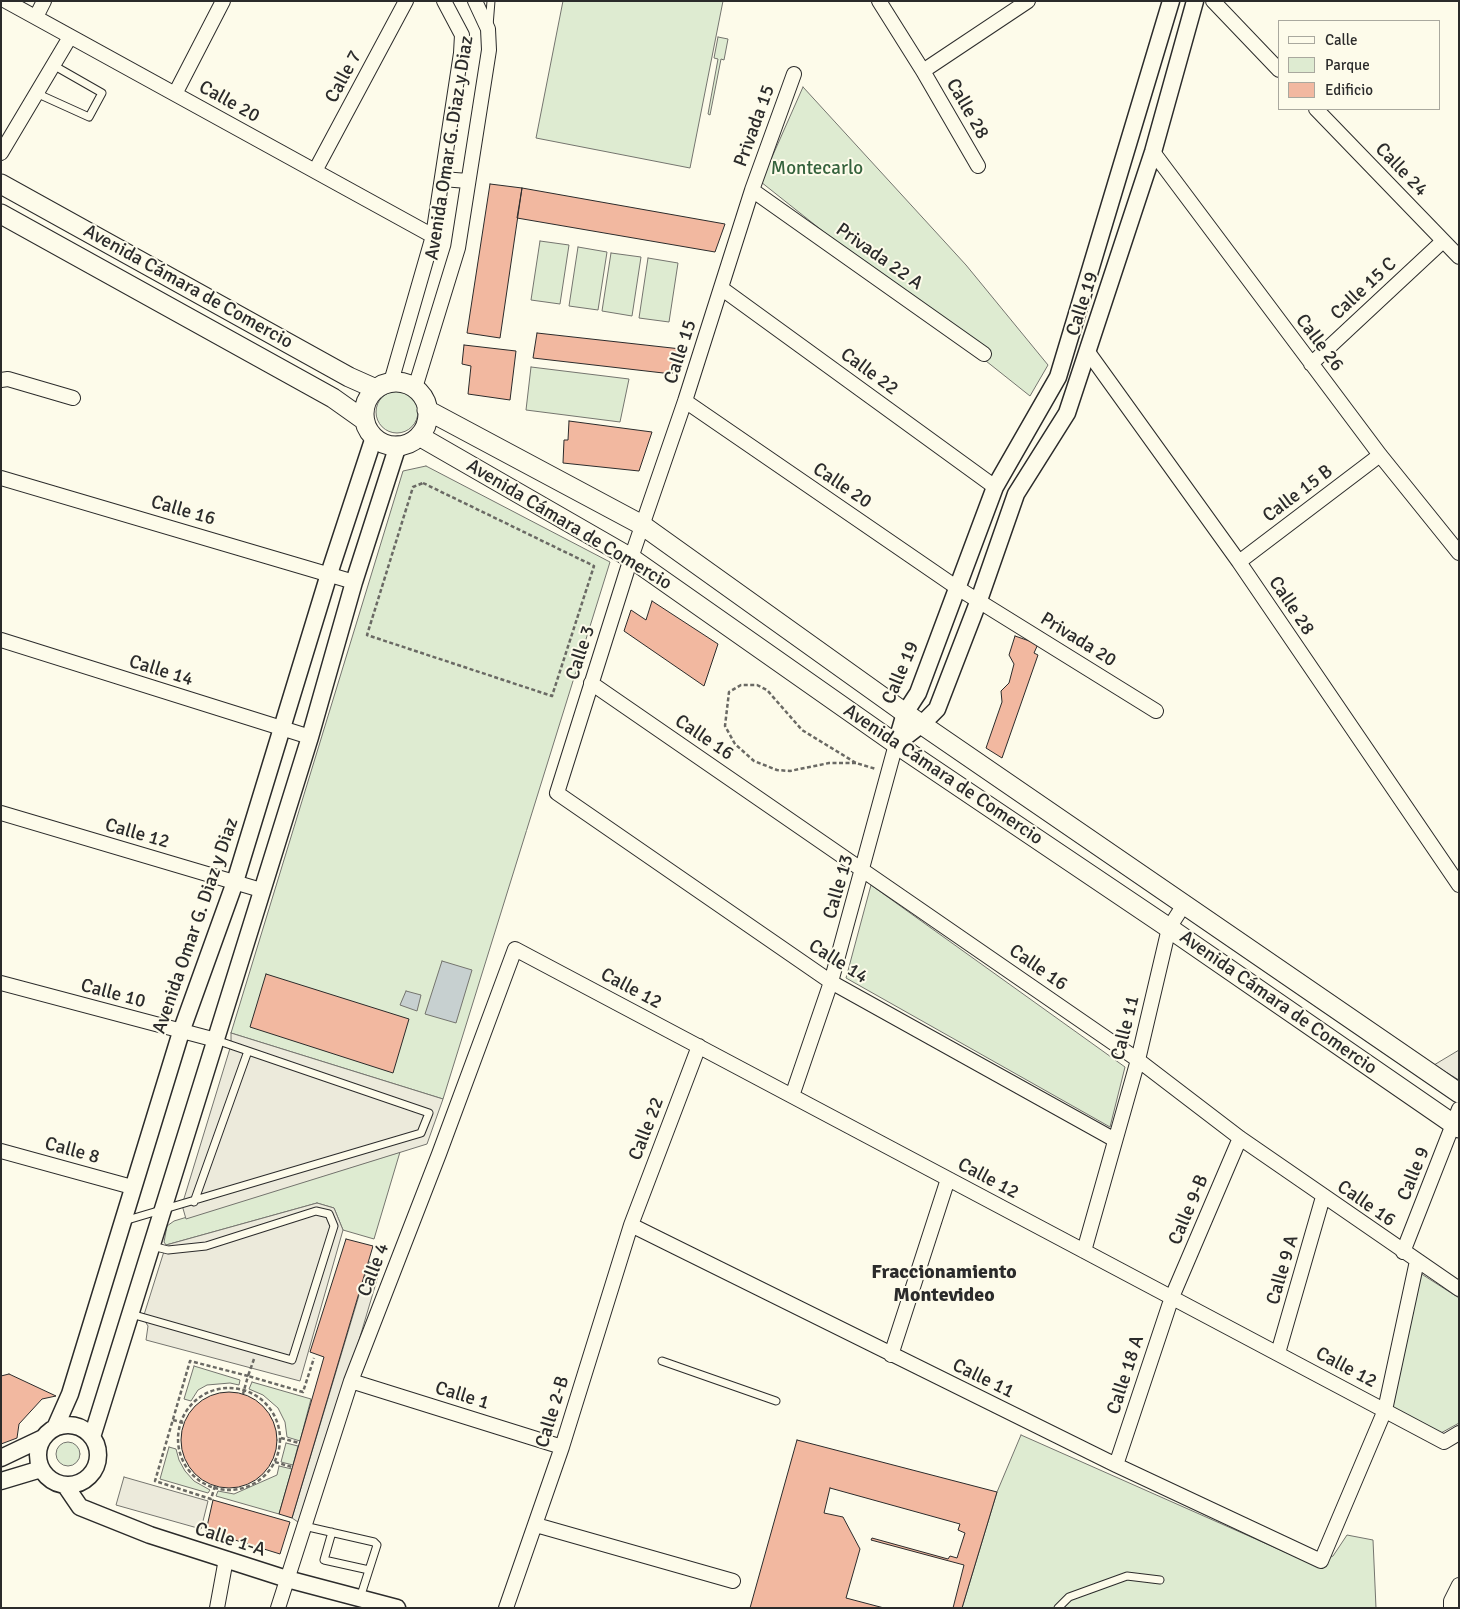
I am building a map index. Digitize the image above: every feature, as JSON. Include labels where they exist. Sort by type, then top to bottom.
[{"type":"main road","name":"Avenida Cámara de Comercio","points":[[1,184],[341,372],[383,386]]},
{"type":"main road","name":"Avenida Cámara de Comercio","points":[[1,214],[332,398],[364,420]]},
{"type":"main road","points":[[407,384],[415,388],[423,398],[427,410],[427,419],[419,436],[406,444],[398,445],[385,444],[374,437],[364,420],[366,403],[383,386],[407,384]]},
{"type":"main road","name":"Avenida Cámara de Comercio","points":[[427,410],[642,525],[905,713],[1185,903],[1459,1093]]},
{"type":"main road","name":"Avenida Cámara de Comercio","points":[[419,436],[631,558],[896,744],[1457,1120]]},
{"type":"street","name":"Calle 20","points":[[6,1],[433,236]]},
{"type":"street","points":[[36,17],[44,1]]},
{"type":"street","points":[[175,94],[222,1]]},
{"type":"street","name":"Calle 7","points":[[315,172],[406,1]]},
{"type":"street","name":"Avenida Omar G. Diaz y Diaz","points":[[383,386],[433,236],[462,35],[444,1]]},
{"type":"street","name":"Avenida Omar G. Diaz y Diaz","points":[[415,388],[458,248],[489,50],[488,29],[475,1]]},
{"type":"street","name":"Calle 28","points":[[879,1],[923,71],[978,166]]},
{"type":"street","points":[[923,71],[1028,1]]},
{"type":"street","name":"Calle 19","points":[[896,744],[905,713],[918,694],[956,587],[995,486],[1058,377],[1171,1]]},
{"type":"street","name":"Calle 19","points":[[896,744],[922,724],[937,709],[979,600],[1016,494],[1067,413],[1153,152],[1196,1]]},
{"type":"street","points":[[1213,1],[1278,69]]},
{"type":"street","points":[[1,153],[70,36]]},
{"type":"street","points":[[1157,50],[1180,57]]},
{"type":"street","name":"Privada 15","points":[[752,190],[794,74]]},
{"type":"street","name":"Calle 24","points":[[1317,110],[1459,257]]},
{"type":"street","name":"Calle 26","points":[[1153,152],[1380,455],[1459,553]]},
{"type":"street","points":[[442,179],[468,181]]},
{"type":"street","name":"Calle 15","points":[[642,525],[685,401],[752,190]]},
{"type":"street","name":"Privada 22 A","points":[[752,190],[984,354]]},
{"type":"street","name":"Calle 15 C","points":[[1311,364],[1443,241]]},
{"type":"street","name":"Calle 22","points":[[721,288],[995,486]]},
{"type":"street","name":"Calle 28","points":[[1088,352],[1239,562],[1459,885]]},
{"type":"street","points":[[1,380],[8,379],[73,398]]},
{"type":"street","name":"Calle 20","points":[[685,401],[956,587],[979,600]]},
{"type":"street","name":"Avenida Omar G. Diaz y Diaz","points":[[49,1433],[70,1394],[181,1032],[235,882],[329,574],[374,437]]},
{"type":"street","points":[[92,1437],[131,1314],[160,1248],[163,1211],[310,737],[354,582],[398,445]]},
{"type":"street","name":"Calle 15 B","points":[[1239,562],[1380,455]]},
{"type":"street","name":"Calle 16","points":[[1,478],[354,582]]},
{"type":"street","name":"Calle 3","points":[[556,793],[642,525]]},
{"type":"street","name":"Privada 20","points":[[979,600],[1156,711]]},
{"type":"street","name":"Calle 14","points":[[1,640],[310,737]]},
{"type":"street","name":"Calle 16","points":[[591,683],[1138,1060],[1240,1138],[1417,1262],[1459,1289]]},
{"type":"street","name":"Calle 13","points":[[792,1096],[831,982],[864,870],[896,744]]},
{"type":"street","name":"Calle 14","points":[[556,793],[831,982],[1115,1140]]},
{"type":"street","name":"Calle 12","points":[[1,813],[261,890]]},
{"type":"street","name":"Calle 11","points":[[1084,1251],[1138,1060],[1169,928],[1185,903]]},
{"type":"street","name":"Calle 12","points":[[514,949],[1444,1442],[1459,1433]]},
{"type":"street","name":"Calle 4","points":[[278,1608],[351,1381],[439,1154],[514,949]]},
{"type":"street","name":"Calle 10","points":[[1,983],[216,1040]]},
{"type":"street","name":"Calle 22","points":[[631,1225],[699,1046]]},
{"type":"street","name":"Calle 9","points":[[1403,1252],[1457,1120]]},
{"type":"street","name":"Calle 9-B","points":[[1172,1297],[1240,1138]]},
{"type":"street","name":"Calle 8","points":[[1,1151],[132,1187]]},
{"type":"street","points":[[891,1355],[948,1178]]},
{"type":"street","name":"Calle 9 A","points":[[1278,1353],[1324,1197]]},
{"type":"street","name":"Calle 11","points":[[631,1225],[1116,1465],[1321,1562],[1386,1410]]},
{"type":"street","name":"Calle 2-B","points":[[506,1608],[562,1447],[631,1225]]},
{"type":"street","points":[[1386,1410],[1417,1262]]},
{"type":"street","name":"Calle 18 A","points":[[1116,1465],[1172,1297]]},
{"type":"street","name":"Calle 1","points":[[351,1381],[562,1447]]},
{"type":"street","points":[[1,1458],[49,1433],[75,1426],[84,1430],[92,1437],[98,1453],[93,1471],[80,1482],[65,1485],[51,1480],[41,1469],[38,1459],[38,1448],[49,1433]]},
{"type":"street","points":[[1,1481],[41,1469]]},
{"type":"street","name":"Calle 1-A","points":[[65,1485],[80,1507],[150,1535],[287,1579],[397,1608]]},
{"type":"street","points":[[536,1525],[733,1582]]},
{"type":"street","points":[[217,1608],[226,1559]]},
{"type":"street","points":[[1451,1604],[1459,1585]]},
{"type":"lane","points":[[488,29],[491,1]]},
{"type":"lane","points":[[36,93],[89,117],[102,93],[53,65]]},
{"type":"lane","points":[[124,1222],[421,1133],[429,1113],[216,1040]]},
{"type":"lane","points":[[194,1202],[248,1050]]},
{"type":"lane","points":[[131,1314],[292,1360],[334,1226],[329,1214],[316,1211],[206,1246],[160,1248]]},
{"type":"lane","points":[[662,1361],[776,1401]]},
{"type":"lane","points":[[304,1526],[374,1542],[376,1545],[360,1598]]},
{"type":"lane","points":[[332,1532],[324,1560],[369,1570]]},
{"type":"lane","points":[[1058,1608],[1069,1597],[1126,1576],[1160,1580]]},
{"type":"path","points":[[423,483],[594,566],[552,696],[367,635],[413,487],[423,483]]},
{"type":"path","points":[[856,763],[829,763],[790,771],[777,770],[754,761],[735,744],[725,726],[729,692],[741,686],[757,685],[767,690],[802,730],[856,763],[888,773]]},
{"type":"path","points":[[244,1394],[257,1350]]},
{"type":"path","points":[[215,1487],[211,1499],[155,1482],[190,1361],[303,1392],[314,1358]]},
{"type":"path","points":[[232,1387],[245,1390],[257,1395],[275,1415],[281,1438],[275,1462],[265,1476],[254,1484],[242,1489],[215,1487],[194,1477],[181,1458],[178,1446],[186,1410],[206,1393],[232,1387]]},
{"type":"path","points":[[173,1420],[182,1423]]},
{"type":"path","points":[[281,1438],[299,1443]]},
{"type":"path","points":[[275,1462],[292,1467]]},
{"type":"green space","points":[[563,1],[723,1],[690,168],[536,138]]},
{"type":"green space","points":[[718,37],[728,39],[724,60],[721,59],[710,115],[708,114],[718,59],[714,58]]},
{"type":"green space","name":"Montecarlo","points":[[803,87],[966,265],[1048,365],[1030,396],[761,182]]},
{"type":"green space","points":[[540,241],[569,245],[560,304],[531,300]]},
{"type":"green space","points":[[578,247],[607,252],[598,310],[569,306]]},
{"type":"green space","points":[[611,253],[641,257],[632,316],[602,311]]},
{"type":"green space","points":[[648,258],[678,263],[669,322],[639,318]]},
{"type":"green space","points":[[531,367],[629,379],[620,422],[526,410]]},
{"type":"green space","points":[[401,391],[409,394],[415,400],[418,412],[415,424],[409,430],[393,433],[385,430],[379,424],[376,408],[379,400],[385,394]]},
{"type":"green space","points":[[426,466],[610,562],[443,1099],[231,1033],[403,471]]},
{"type":"green space","points":[[871,885],[1125,1067],[1110,1127],[846,978]]},
{"type":"green space","points":[[400,1152],[374,1239],[343,1230],[334,1208],[317,1203],[166,1245],[164,1242],[167,1226],[174,1221]]},
{"type":"green space","points":[[1420,1273],[1459,1298],[1459,1423],[1441,1433],[1391,1410]]},
{"type":"green space","points":[[194,1366],[240,1380],[239,1385],[230,1383],[207,1385],[198,1390],[191,1401],[184,1399]]},
{"type":"green space","points":[[252,1382],[311,1399],[300,1441],[287,1437],[285,1422],[278,1408],[263,1395],[249,1389]]},
{"type":"green space","points":[[1021,1435],[1303,1560],[1322,1561],[1333,1556],[1347,1535],[1373,1540],[1376,1608],[962,1608],[997,1492]]},
{"type":"green space","points":[[68,1442],[77,1445],[80,1454],[77,1463],[68,1466],[59,1463],[56,1454],[59,1445]]},
{"type":"green space","points":[[286,1443],[298,1446],[293,1465],[281,1462]]},
{"type":"green space","points":[[169,1447],[176,1449],[185,1471],[194,1481],[210,1490],[208,1493],[160,1479]]},
{"type":"green space","points":[[279,1466],[292,1469],[279,1514],[216,1496],[218,1491],[234,1494],[277,1475]]},
{"type":"shaded area","points":[[442,961],[472,970],[456,1023],[425,1014]]},
{"type":"shaded area","points":[[406,991],[421,995],[417,1011],[400,1005]]},
{"type":"shaded area","points":[[231,1033],[443,1099],[427,1144],[186,1219],[182,1205],[231,1045]]},
{"type":"shaded area","points":[[1459,1050],[1459,1080],[1434,1065]]},
{"type":"shaded area","points":[[317,1203],[334,1208],[343,1230],[300,1381],[146,1340],[148,1326],[143,1318],[166,1245]]},
{"type":"shaded area","points":[[369,1262],[381,1266],[304,1526],[292,1518]]},
{"type":"shaded area","points":[[124,1477],[208,1501],[201,1529],[116,1505]]},
{"type":"building","points":[[490,184],[522,188],[500,338],[467,333]]},
{"type":"building","points":[[522,188],[725,224],[715,252],[517,218]]},
{"type":"building","points":[[537,333],[681,349],[672,374],[533,358]]},
{"type":"building","points":[[464,345],[516,351],[510,400],[468,394],[471,366],[462,364]]},
{"type":"building","points":[[569,421],[652,432],[639,471],[563,463],[564,440],[568,440]]},
{"type":"building","points":[[652,601],[718,644],[704,686],[624,631],[631,610],[646,620]]},
{"type":"building","points":[[1015,636],[1038,644],[1034,653],[1038,655],[1002,758],[986,748],[1002,702],[1001,691],[1009,683],[1014,664],[1009,655]]},
{"type":"building","points":[[266,974],[409,1019],[393,1073],[250,1027]]},
{"type":"building","points":[[346,1239],[373,1246],[292,1518],[279,1514],[324,1357],[310,1352]]},
{"type":"building","points":[[9,1374],[56,1396],[42,1399],[19,1424],[17,1438],[1,1444],[1,1376]]},
{"type":"building","points":[[229,1392],[247,1396],[263,1406],[273,1422],[277,1440],[273,1458],[263,1474],[247,1484],[229,1488],[211,1484],[195,1474],[185,1458],[181,1440],[185,1422],[195,1406],[211,1396]]},
{"type":"building","points":[[797,1440],[997,1492],[962,1608],[750,1608]]},
{"type":"building","points":[[830,1488],[960,1524],[958,1530],[965,1533],[957,1558],[950,1556],[948,1559],[872,1538],[871,1540],[964,1565],[953,1608],[884,1608],[846,1598],[860,1549],[843,1517],[824,1513]]},
{"type":"building","points":[[213,1500],[290,1522],[280,1554],[206,1531]]},
{"type":"district","name":"Fraccionamiento Montevideo","points":[[944,1284]]}]
